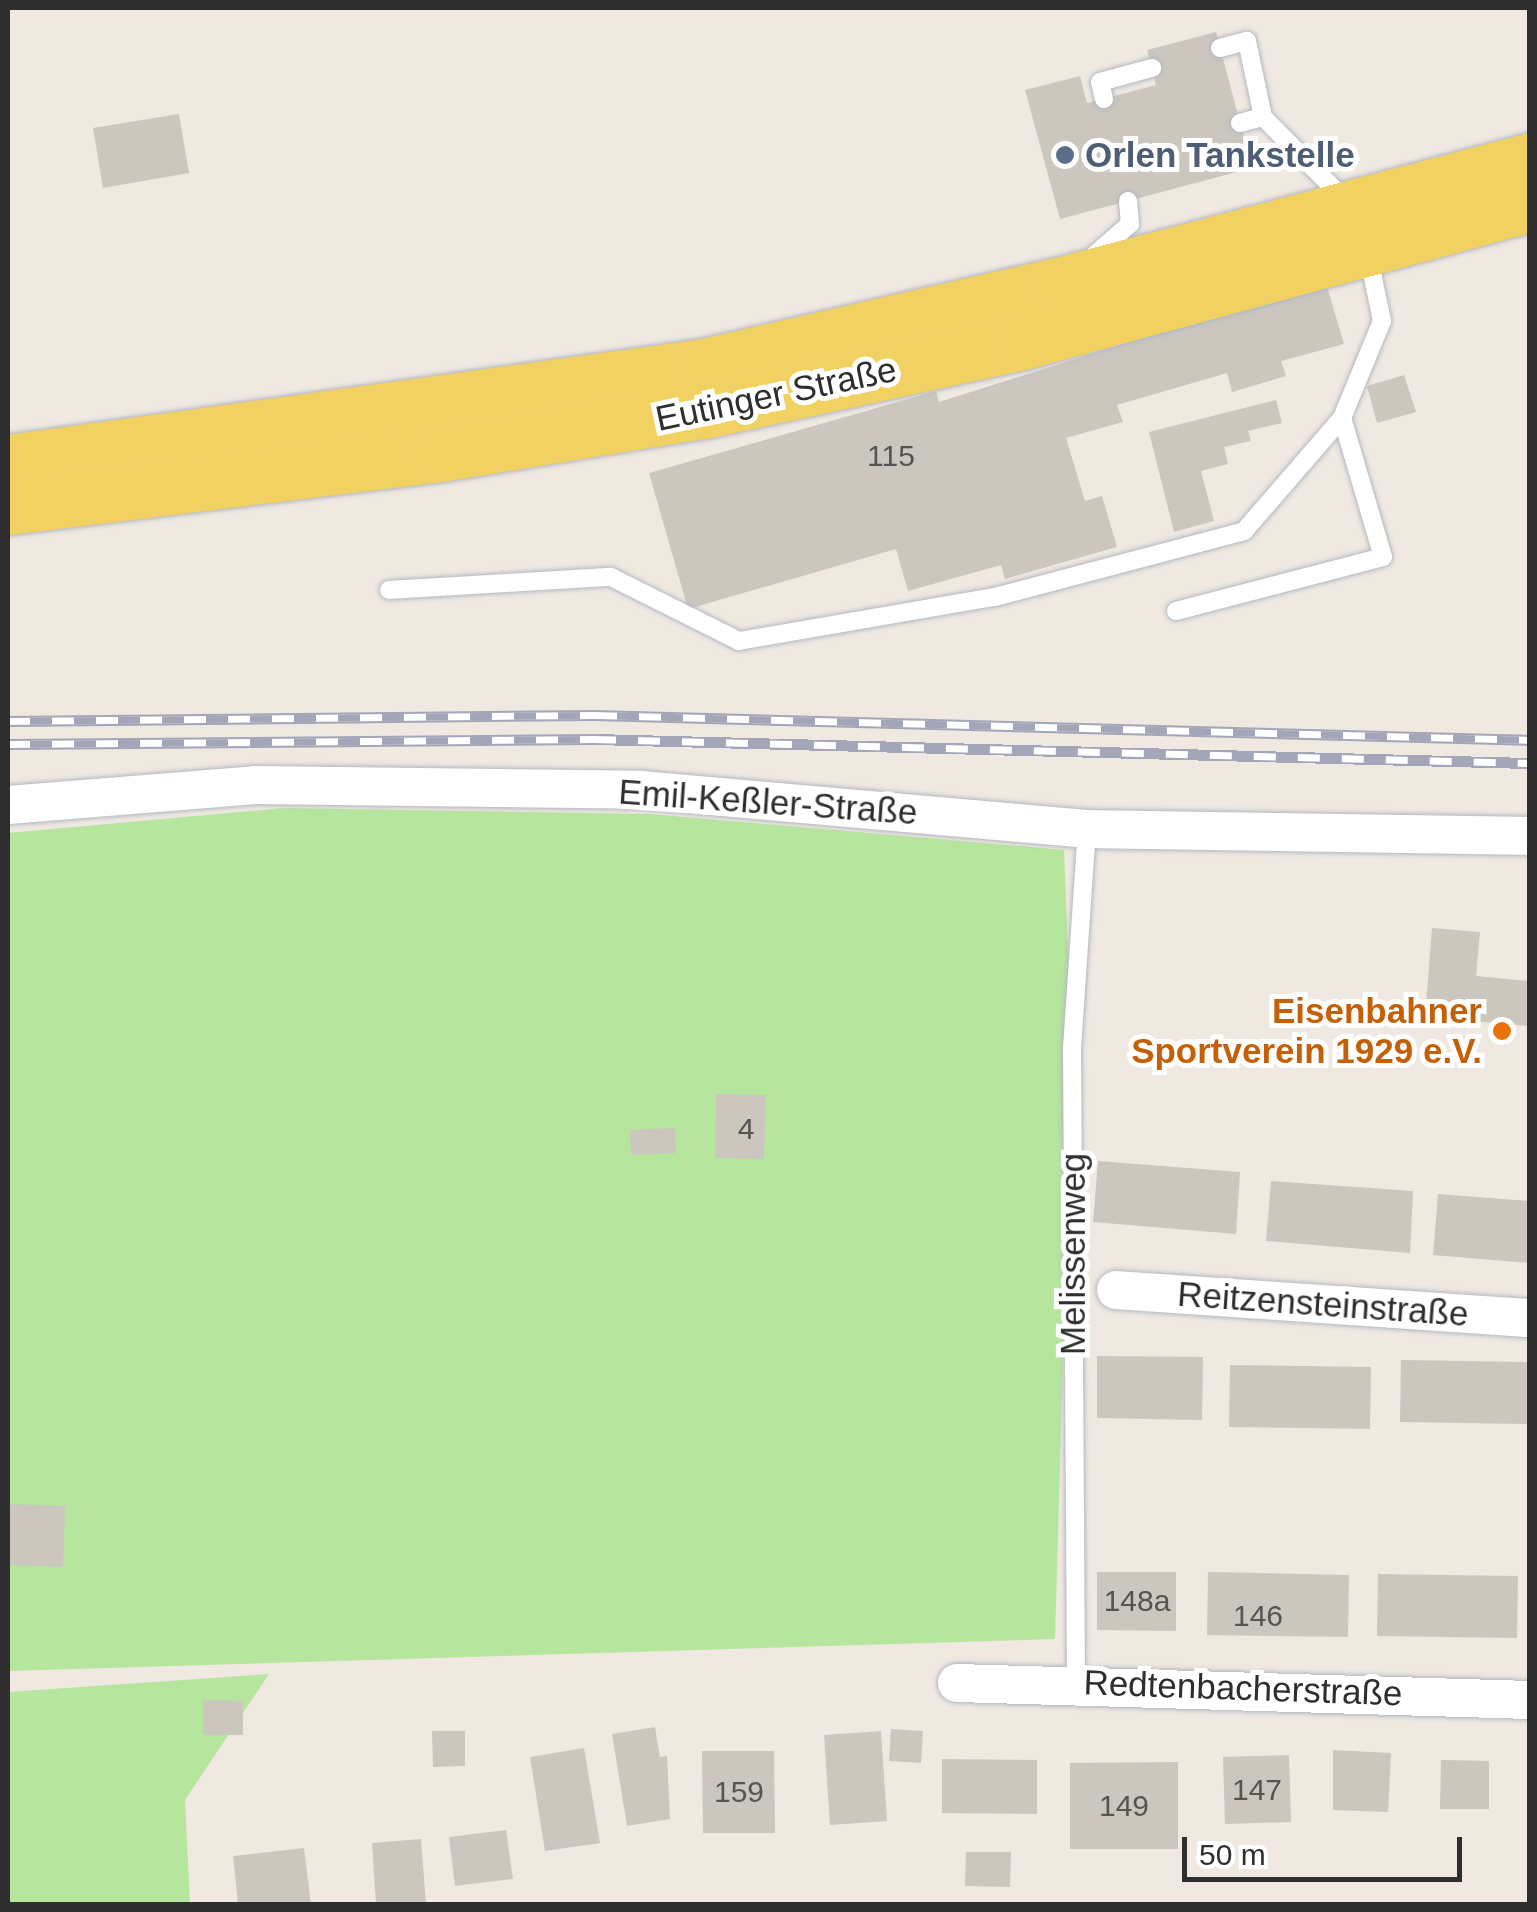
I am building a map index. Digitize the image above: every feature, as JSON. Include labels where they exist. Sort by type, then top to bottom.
[{"type":"main road","name":"Eutinger Straße","points":[[8,508],[441,454],[708,410],[1022,342],[1360,229],[1530,160]]},
{"type":"main road","name":"Eutinger Straße","points":[[8,462],[704,366],[1062,284],[1360,229],[1530,204]]},
{"type":"street","name":"Emil-Keßler-Straße","points":[[8,805],[255,785],[642,790],[1087,829],[1288,841],[1530,836]]},
{"type":"street","name":"Reitzensteinstraße","points":[[1116,1290],[1530,1318]]},
{"type":"street","name":"Redtenbacherstraße","points":[[957,1683],[1076,1681],[1530,1700]]},
{"type":"lane","points":[[390,590],[611,577],[739,641],[995,597],[1244,532],[1342,418],[1382,321],[1360,229],[1263,118],[1247,41],[1220,48]]},
{"type":"lane","points":[[1104,99],[1100,82],[1152,68]]},
{"type":"lane","points":[[1240,123],[1263,118]]},
{"type":"lane","points":[[1062,284],[1130,224],[1128,201]]},
{"type":"lane","points":[[1176,610],[1383,557],[1342,418]]},
{"type":"lane","name":"Melissenweg","points":[[1076,1681],[1072,1048],[1087,829]]},
{"type":"green space","points":[[284,808],[649,814],[1064,850],[1072,1048],[1055,1639],[8,1671],[8,833]]},
{"type":"green space","points":[[269,1674],[185,1800],[190,1904],[8,1904],[8,1692]]},
{"type":"building","points":[[1216,32],[1252,168],[1060,219],[1025,90],[1080,76],[1087,103],[1156,85],[1147,50]]},
{"type":"building","points":[[179,114],[189,173],[103,188],[93,128]]},
{"type":"building","points":[[1325,280],[1344,344],[1281,361],[1286,376],[1232,392],[1227,373],[1117,405],[1123,422],[1066,438],[1085,501],[1102,496],[1117,547],[1005,579],[1001,565],[908,591],[896,549],[688,609],[649,473],[936,391],[939,402]]},
{"type":"building","points":[[1404,375],[1416,412],[1377,423],[1367,386]]},
{"type":"building","points":[[1276,400],[1282,423],[1248,431],[1251,441],[1224,447],[1228,464],[1201,471],[1214,521],[1174,532],[1149,432]]},
{"type":"building","points":[[1432,928],[1480,932],[1476,976],[1530,981],[1530,1026],[1425,1017]]},
{"type":"building","points":[[716,1094],[766,1095],[764,1159],[715,1158]]},
{"type":"building","points":[[675,1128],[676,1153],[631,1155],[630,1130]]},
{"type":"building","points":[[1098,1161],[1240,1172],[1236,1234],[1093,1222]]},
{"type":"building","points":[[1271,1181],[1413,1191],[1410,1253],[1266,1241]]},
{"type":"building","points":[[1438,1194],[1530,1201],[1530,1263],[1433,1255]]},
{"type":"building","points":[[1097,1356],[1203,1357],[1202,1420],[1097,1418]]},
{"type":"building","points":[[1401,1360],[1530,1362],[1530,1424],[1400,1422]]},
{"type":"building","points":[[1230,1365],[1371,1367],[1370,1429],[1229,1427]]},
{"type":"building","points":[[8,1504],[65,1506],[63,1567],[8,1565]]},
{"type":"building","points":[[1097,1572],[1176,1572],[1176,1631],[1097,1630]]},
{"type":"building","points":[[1208,1572],[1349,1575],[1348,1637],[1207,1635]]},
{"type":"building","points":[[1378,1574],[1518,1576],[1517,1638],[1377,1636]]},
{"type":"building","points":[[203,1700],[243,1701],[243,1735],[203,1735]]},
{"type":"building","points":[[655,1727],[660,1757],[667,1756],[670,1819],[627,1826],[612,1734]]},
{"type":"building","points":[[891,1729],[923,1731],[921,1763],[889,1761]]},
{"type":"building","points":[[432,1731],[465,1731],[465,1766],[433,1767]]},
{"type":"building","points":[[881,1731],[887,1821],[830,1825],[824,1735]]},
{"type":"building","points":[[584,1748],[600,1843],[545,1851],[530,1757]]},
{"type":"building","points":[[1333,1750],[1391,1753],[1388,1812],[1333,1810]]},
{"type":"building","points":[[702,1751],[774,1751],[775,1833],[703,1833]]},
{"type":"building","points":[[1289,1755],[1291,1822],[1225,1824],[1223,1757]]},
{"type":"building","points":[[942,1759],[1037,1760],[1037,1814],[942,1813]]},
{"type":"building","points":[[1441,1760],[1489,1761],[1489,1809],[1440,1809]]},
{"type":"building","points":[[1178,1762],[1178,1849],[1070,1849],[1070,1763]]},
{"type":"building","points":[[506,1830],[513,1879],[455,1886],[449,1837]]},
{"type":"building","points":[[421,1839],[426,1904],[376,1904],[372,1843]]},
{"type":"building","points":[[304,1848],[311,1904],[238,1904],[233,1856]]},
{"type":"building","points":[[966,1852],[1011,1852],[1010,1887],[965,1886]]},
{"type":"railway","points":[[8,721],[595,715],[1530,740]]},
{"type":"railway","points":[[8,744],[594,739],[1530,763]]},
{"type":"place","name":"Orlen Tankstelle","points":[[1065,155]]},
{"type":"place","name":"Eisenbahner Sportverein 1929 e.V.","points":[[1502,1031]]}]
